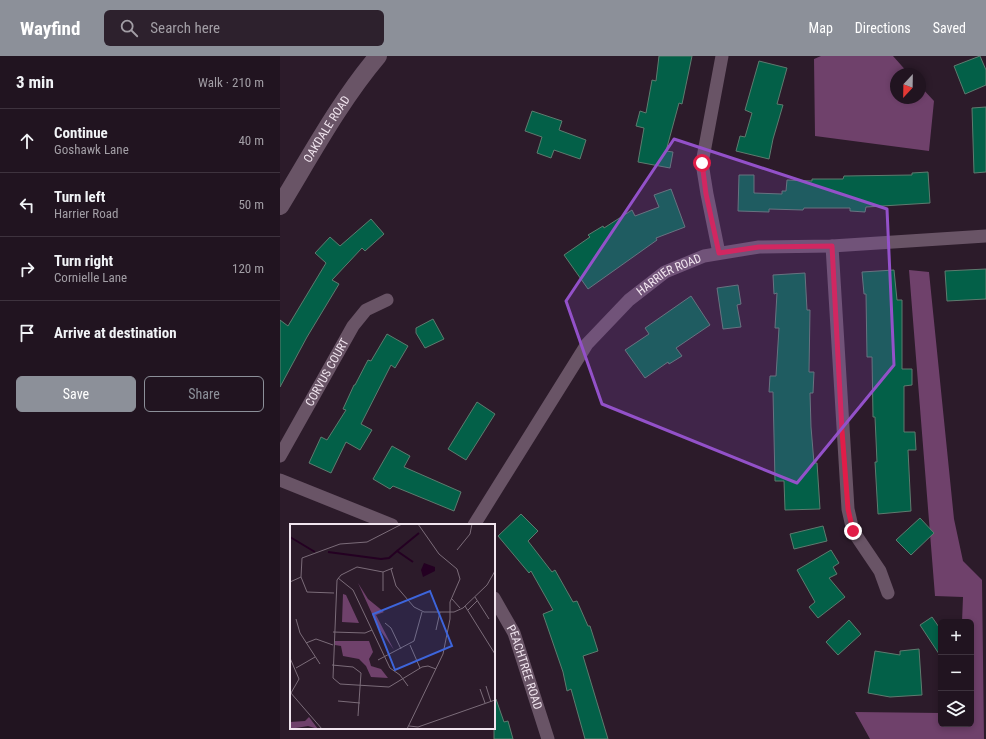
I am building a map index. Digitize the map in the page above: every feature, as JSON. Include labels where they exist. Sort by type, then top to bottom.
[{"type":"main road","name":"OAKDALE ROAD","points":[[280,206],[330,124],[364,73],[378,56]]},
{"type":"street","points":[[719,253],[706,194],[702,163],[722,56]]},
{"type":"street","name":"HARRIER ROAD","points":[[475,524],[587,344],[628,300],[665,272],[704,256],[759,247],[832,246],[986,236]]},
{"type":"street","points":[[832,246],[848,509],[853,531],[880,571],[888,593]]},
{"type":"street","name":"CORVUS COURT","points":[[280,456],[353,326],[366,310],[387,300]]},
{"type":"street","points":[[280,480],[390,524]]},
{"type":"street","name":"PEACHTREE ROAD","points":[[495,600],[514,633],[548,739]]},
{"type":"highlighted area","points":[[674,139],[887,209],[894,365],[797,483],[602,404],[566,301]]},
{"type":"shaded area","points":[[821,56],[893,56],[904,68],[890,68],[890,104],[926,104],[926,92],[934,101],[929,151],[815,136],[814,59]]},
{"type":"shaded area","points":[[909,270],[929,272],[954,519],[963,561],[982,580],[984,739],[870,739],[855,712],[938,713],[938,727],[974,727],[974,619],[962,619],[963,597],[935,596]]},
{"type":"building","points":[[659,56],[692,56],[682,104],[679,103],[666,151],[673,152],[670,168],[638,162],[644,128],[636,126],[640,111],[646,113],[652,80],[656,81]]},
{"type":"building","points":[[980,56],[986,70],[986,85],[965,94],[954,66]]},
{"type":"building","points":[[759,61],[787,68],[777,104],[783,105],[769,159],[736,151],[740,136],[745,137],[752,113],[745,110]]},
{"type":"building","points":[[986,107],[986,172],[974,173],[972,108]]},
{"type":"building","points":[[532,111],[562,121],[559,130],[586,140],[580,159],[554,150],[551,158],[537,153],[542,137],[525,131]]},
{"type":"building","points":[[928,172],[930,203],[866,207],[865,212],[850,211],[850,208],[804,208],[803,210],[769,209],[769,212],[738,211],[739,175],[754,175],[754,193],[782,194],[782,191],[786,191],[787,180],[812,181],[812,179],[843,179],[844,176],[912,175],[912,173]]},
{"type":"building","points":[[671,189],[685,227],[656,238],[657,240],[588,289],[564,255],[590,237],[588,235],[603,226],[604,228],[632,210],[635,216],[659,207],[654,195]]},
{"type":"building","points":[[371,219],[384,234],[365,251],[362,248],[332,280],[339,284],[307,337],[280,387],[280,320],[288,326],[326,263],[315,253],[330,237],[340,246]]},
{"type":"building","points":[[986,269],[986,299],[947,301],[945,271]]},
{"type":"building","points":[[894,270],[897,300],[902,300],[902,369],[912,369],[912,385],[904,386],[904,432],[915,432],[916,450],[908,450],[911,511],[878,514],[875,462],[877,462],[875,417],[873,417],[872,357],[867,357],[866,294],[864,294],[862,272]]},
{"type":"building","points":[[805,273],[807,310],[810,310],[809,372],[814,372],[813,393],[810,393],[811,427],[814,463],[817,463],[820,509],[785,510],[784,481],[775,481],[773,392],[769,392],[770,376],[776,376],[779,328],[775,328],[777,293],[774,294],[773,275]]},
{"type":"building","points":[[738,285],[741,304],[737,305],[741,327],[723,329],[717,288]]},
{"type":"building","points":[[691,296],[710,325],[676,348],[682,356],[669,364],[668,362],[645,378],[625,350],[649,334],[645,328]]},
{"type":"building","points":[[433,319],[444,339],[425,348],[416,333],[416,328]]},
{"type":"building","points":[[387,334],[408,346],[395,368],[391,365],[361,424],[372,430],[360,450],[346,442],[331,473],[309,463],[321,437],[327,440],[346,410],[343,409],[354,385],[368,360],[371,361]]},
{"type":"building","points":[[477,402],[495,414],[466,460],[448,449]]},
{"type":"building","points":[[392,446],[410,456],[404,467],[461,492],[454,511],[393,486],[390,489],[373,479]]},
{"type":"building","points":[[521,514],[538,531],[528,541],[552,572],[555,570],[573,602],[577,601],[588,626],[590,626],[598,651],[583,656],[608,739],[585,739],[571,689],[567,691],[563,672],[543,614],[553,610],[531,571],[529,573],[498,536]]},
{"type":"building","points":[[920,518],[934,533],[911,555],[896,540]]},
{"type":"building","points":[[823,526],[827,541],[794,549],[790,534]]},
{"type":"building","points":[[831,550],[839,563],[833,567],[837,574],[829,578],[845,597],[818,618],[809,607],[815,602],[797,570]]},
{"type":"building","points":[[932,617],[938,626],[938,652],[920,625]]},
{"type":"building","points":[[849,620],[861,634],[838,655],[826,642]]},
{"type":"building","points":[[919,649],[922,695],[890,697],[868,693],[875,651],[900,655],[900,651]]},
{"type":"building","points":[[495,700],[504,722],[508,721],[513,739],[494,739]]},
{"type":"route","points":[[702,163],[706,194],[719,253],[759,247],[832,246],[842,431],[848,509],[853,531]]}]
